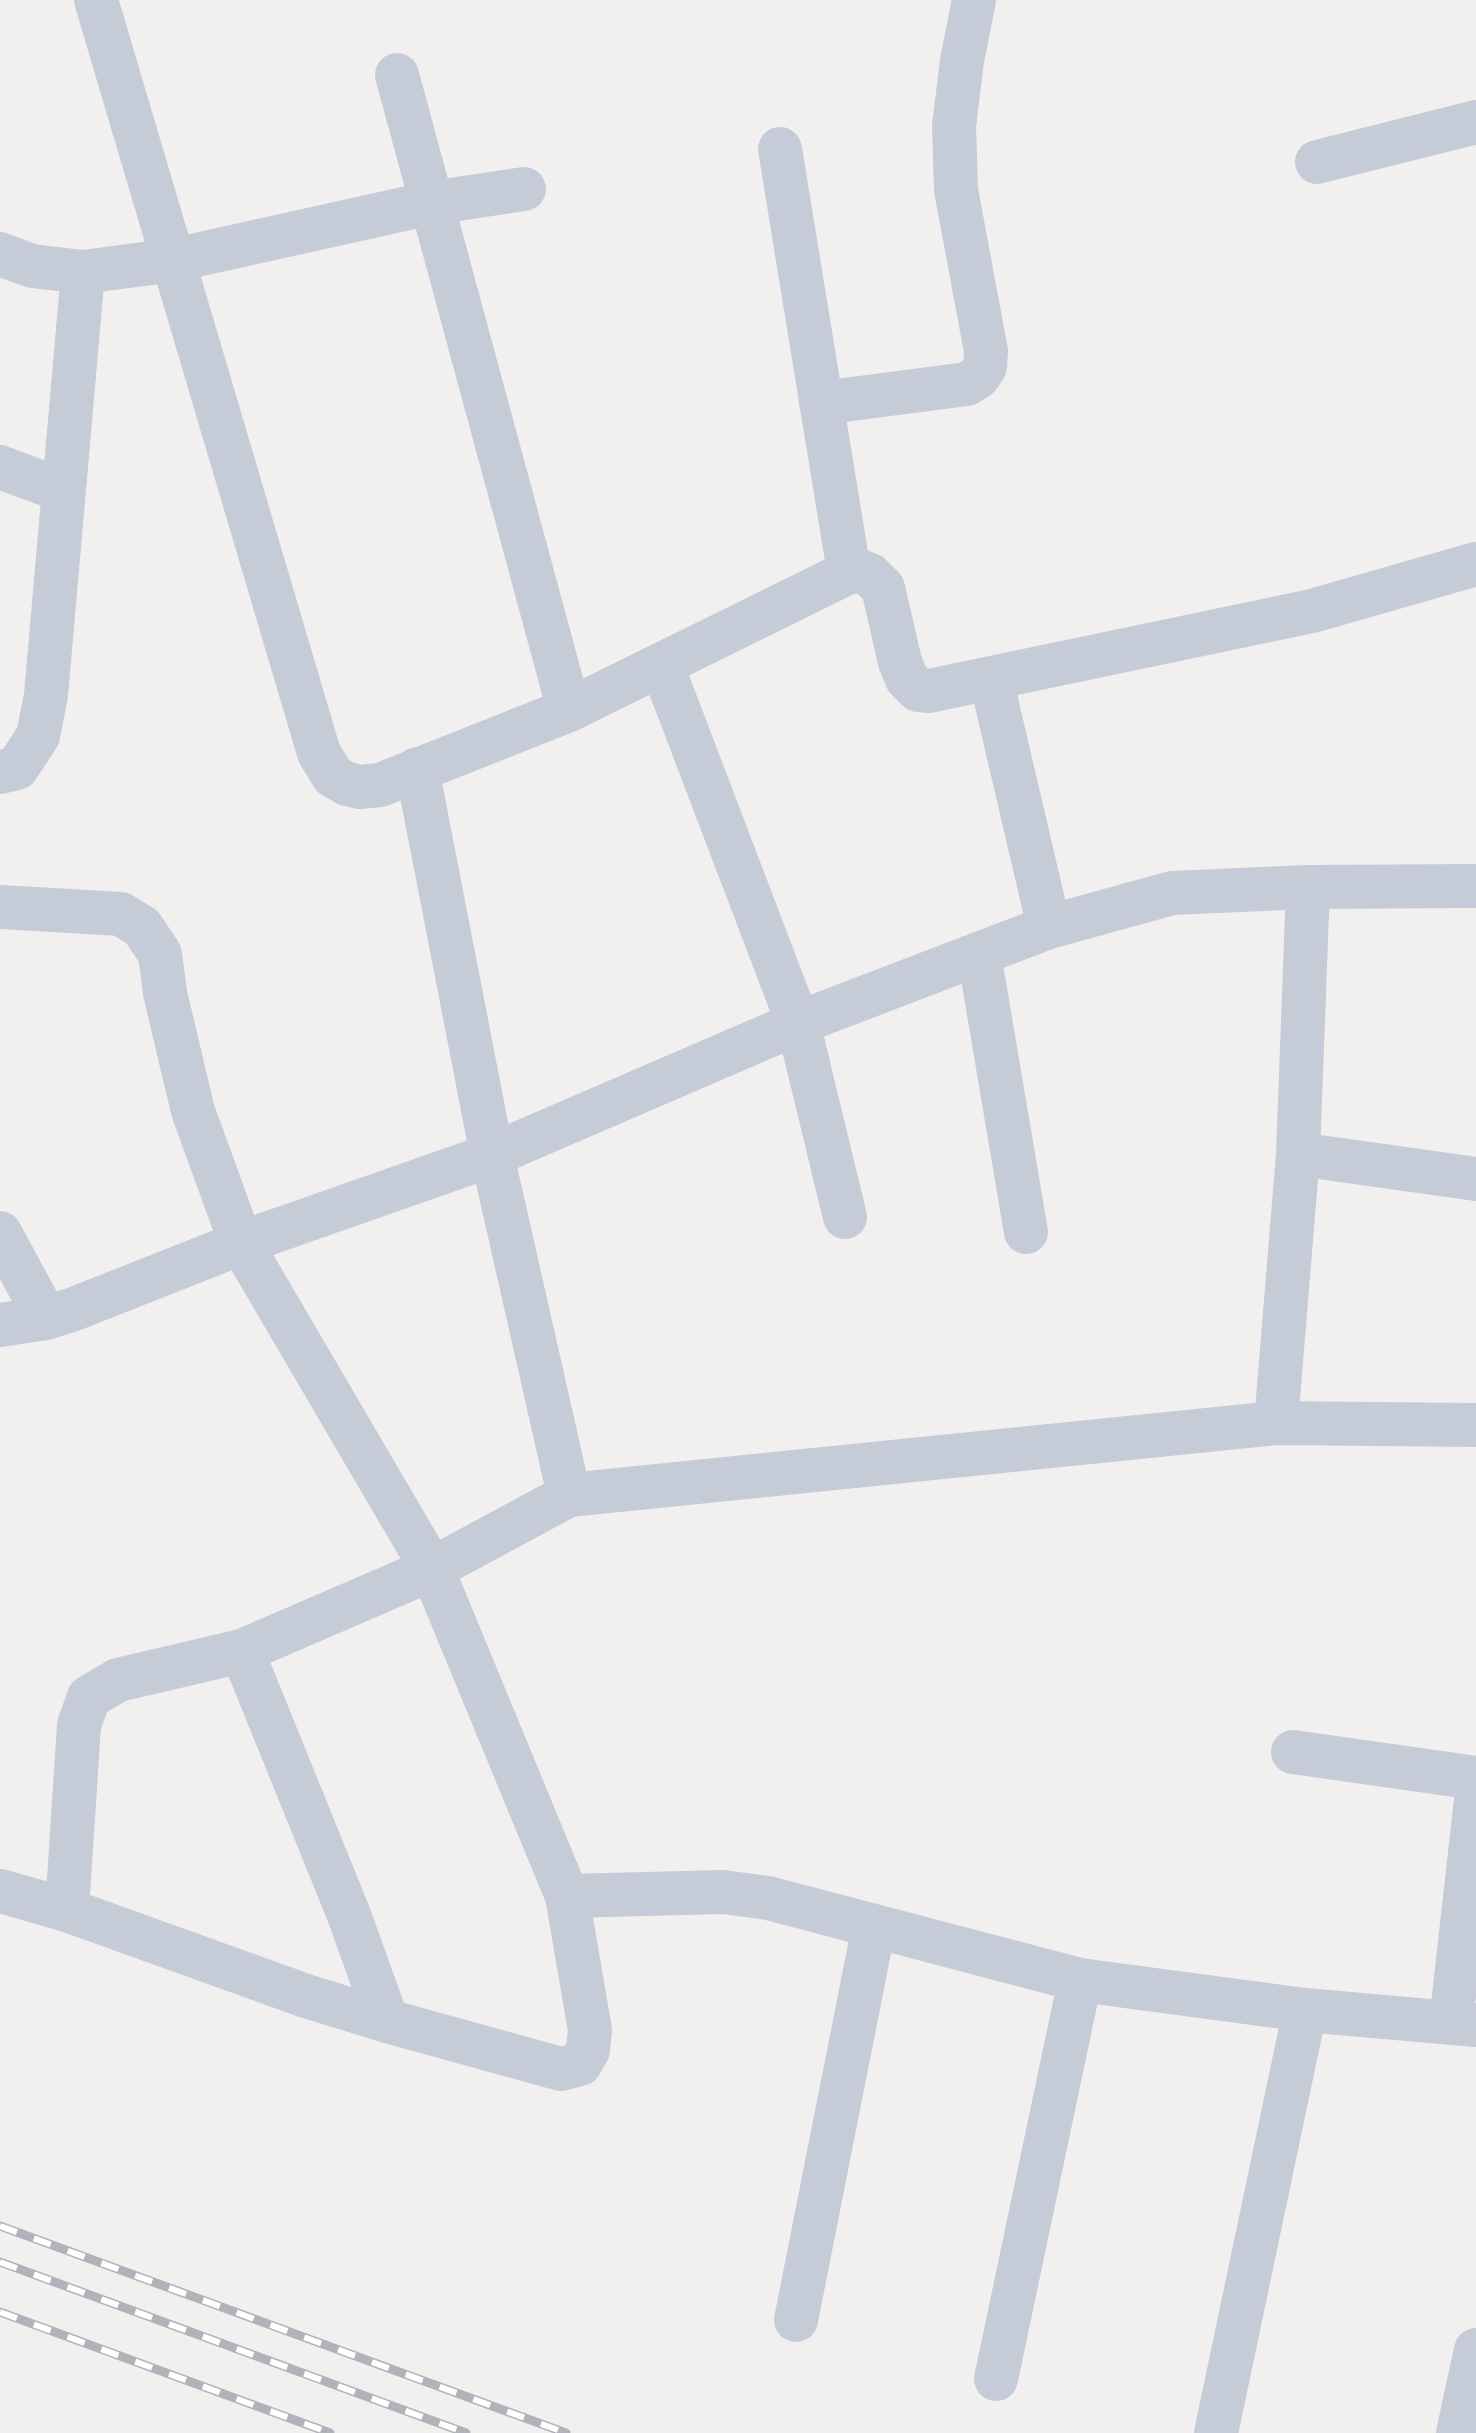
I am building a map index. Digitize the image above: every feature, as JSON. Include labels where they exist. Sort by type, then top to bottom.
[{"type":"street","points":[[96,0],[319,753],[333,776],[347,784],[360,787],[380,785],[569,710],[849,572],[860,571],[870,575],[883,588],[900,662],[907,679],[918,690],[929,691],[1312,611],[1476,564]]},
{"type":"street","points":[[821,403],[967,384],[978,377],[985,367],[986,351],[956,190],[954,126],[974,0]]},
{"type":"street","points":[[397,75],[569,710]]},
{"type":"street","points":[[1317,162],[1476,122]]},
{"type":"street","points":[[780,149],[849,572]]},
{"type":"street","points":[[0,254],[32,266],[83,272],[174,260],[431,203],[524,189]]},
{"type":"street","points":[[0,772],[17,768],[38,736],[46,695],[83,272]]},
{"type":"street","points":[[0,467],[64,491]]},
{"type":"street","points":[[662,666],[798,1023],[845,1217]]},
{"type":"street","points":[[991,679],[1049,927]]},
{"type":"street","points":[[417,769],[492,1155],[569,1495]]},
{"type":"street","points":[[0,1325],[46,1318],[241,1243],[492,1155],[798,1023],[1049,927],[1172,893],[1308,887],[1476,886]]},
{"type":"street","points":[[1276,1423],[1298,1154],[1308,887]]},
{"type":"street","points":[[0,907],[121,914],[142,927],[160,954],[165,993],[193,1111],[241,1243],[432,1569],[567,1896],[590,2030],[588,2050],[580,2064],[561,2069],[306,1996],[67,1910],[0,1891]]},
{"type":"street","points":[[979,954],[1026,1232]]},
{"type":"street","points":[[1298,1154],[1476,1179]]},
{"type":"street","points":[[0,1233],[46,1318]]},
{"type":"street","points":[[67,1910],[79,1725],[89,1697],[118,1680],[242,1651],[432,1569],[569,1495],[1276,1423],[1476,1425]]},
{"type":"street","points":[[242,1651],[349,1915],[387,2021]]},
{"type":"street","points":[[1293,1752],[1476,1778]]},
{"type":"street","points":[[567,1896],[723,1892],[768,1898],[1080,1980],[1305,2010],[1464,2023],[1476,1800]]},
{"type":"street","points":[[796,2320],[874,1926]]},
{"type":"street","points":[[996,2379],[1080,1980]]},
{"type":"street","points":[[1216,2433],[1305,2010]]},
{"type":"street","points":[[1458,2433],[1476,2350]]},
{"type":"railway","points":[[0,2226],[566,2433]]},
{"type":"railway","points":[[0,2262],[466,2433]]},
{"type":"railway","points":[[0,2312],[330,2433]]}]
